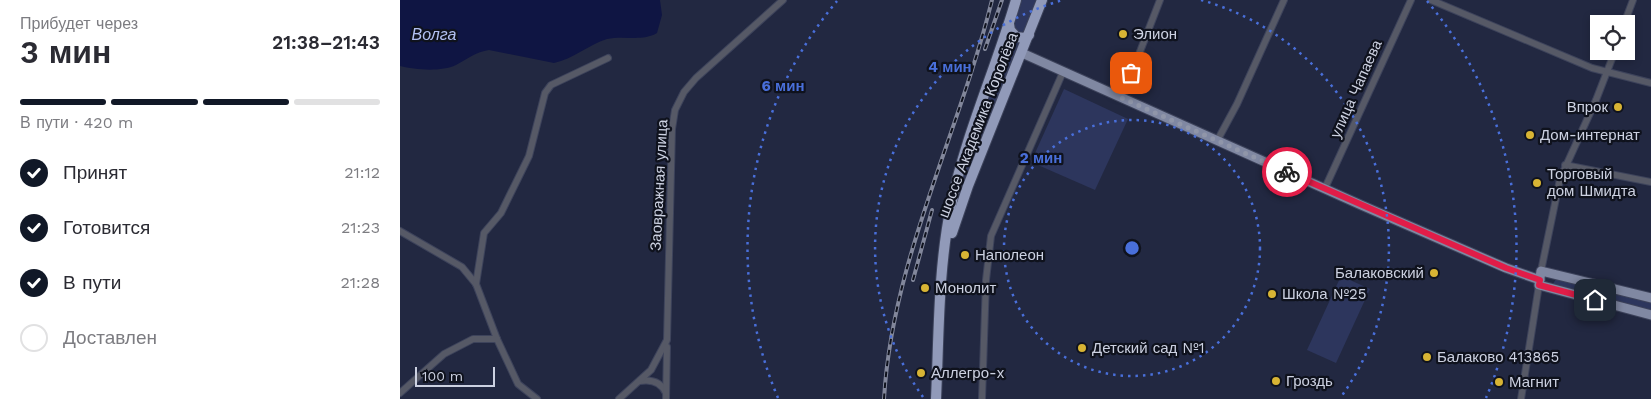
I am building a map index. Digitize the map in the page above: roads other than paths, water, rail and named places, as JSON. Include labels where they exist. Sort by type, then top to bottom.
[{"type":"highway","name":"шоссе Академика Королёва","points":[[936,399],[946,236],[957,182],[1016,0]]},
{"type":"highway","name":"шоссе Академика Королёва","points":[[944,261],[968,186],[1030,35],[1042,0]]},
{"type":"highway","points":[[1009,24],[1016,37],[1024,38],[1030,35]]},
{"type":"main road","points":[[1022,54],[1506,268],[1651,315]]},
{"type":"main road","points":[[1540,279],[1651,298]]},
{"type":"street","name":"Заовражная улица","points":[[619,399],[658,361],[667,340],[672,129],[678,102],[696,78],[783,0]]},
{"type":"street","points":[[1122,98],[1160,0]]},
{"type":"street","points":[[1217,140],[1237,104],[1284,0]]},
{"type":"street","name":"улица Чапаева","points":[[1325,188],[1411,0]]},
{"type":"street","points":[[1431,0],[1607,73],[1651,83]]},
{"type":"street","points":[[1627,15],[1633,0]]},
{"type":"street","points":[[476,284],[484,233],[501,213],[529,156],[545,93],[551,85],[608,58]]},
{"type":"street","points":[[1522,399],[1540,279],[1556,191],[1565,164],[1612,60]]},
{"type":"street","points":[[982,399],[986,280],[991,236],[1063,72]]},
{"type":"street","points":[[1565,164],[1651,182]]},
{"type":"street","points":[[400,231],[462,267],[476,284],[497,339],[518,384],[537,399]]},
{"type":"street","points":[[400,393],[444,354],[474,339],[497,339]]},
{"type":"street","points":[[666,397],[667,340]]},
{"type":"street","points":[[640,380],[654,381],[660,384],[666,397]]},
{"type":"water","name":"Волга","points":[[400,0],[660,0],[662,15],[657,33],[651,36],[607,39],[554,63],[489,50],[476,54],[450,67],[413,69],[400,66]]},
{"type":"railway","points":[[884,399],[890,347],[913,247],[978,50],[992,0]]},
{"type":"railway","points":[[985,49],[1002,0]]},
{"type":"railway","points":[[913,280],[932,210]]},
{"type":"place","name":"Элион","points":[[1123,34]]},
{"type":"place","name":"Впрок","points":[[1618,107]]},
{"type":"place","name":"Дом-интернат","points":[[1530,135]]},
{"type":"place","name":"Торговый дом Шмидта","points":[[1537,183]]},
{"type":"place","name":"Наполеон","points":[[965,255]]},
{"type":"place","name":"Балаковский","points":[[1434,273]]},
{"type":"place","name":"Монолит","points":[[925,288]]},
{"type":"place","name":"Школа №25","points":[[1272,294]]},
{"type":"place","name":"Детский сад №1","points":[[1082,348]]},
{"type":"place","name":"Балаково 413865","points":[[1427,357]]},
{"type":"place","name":"Аллегро-х","points":[[921,373]]},
{"type":"place","name":"Гроздь","points":[[1276,381]]},
{"type":"place","name":"Магнит","points":[[1499,382]]}]
